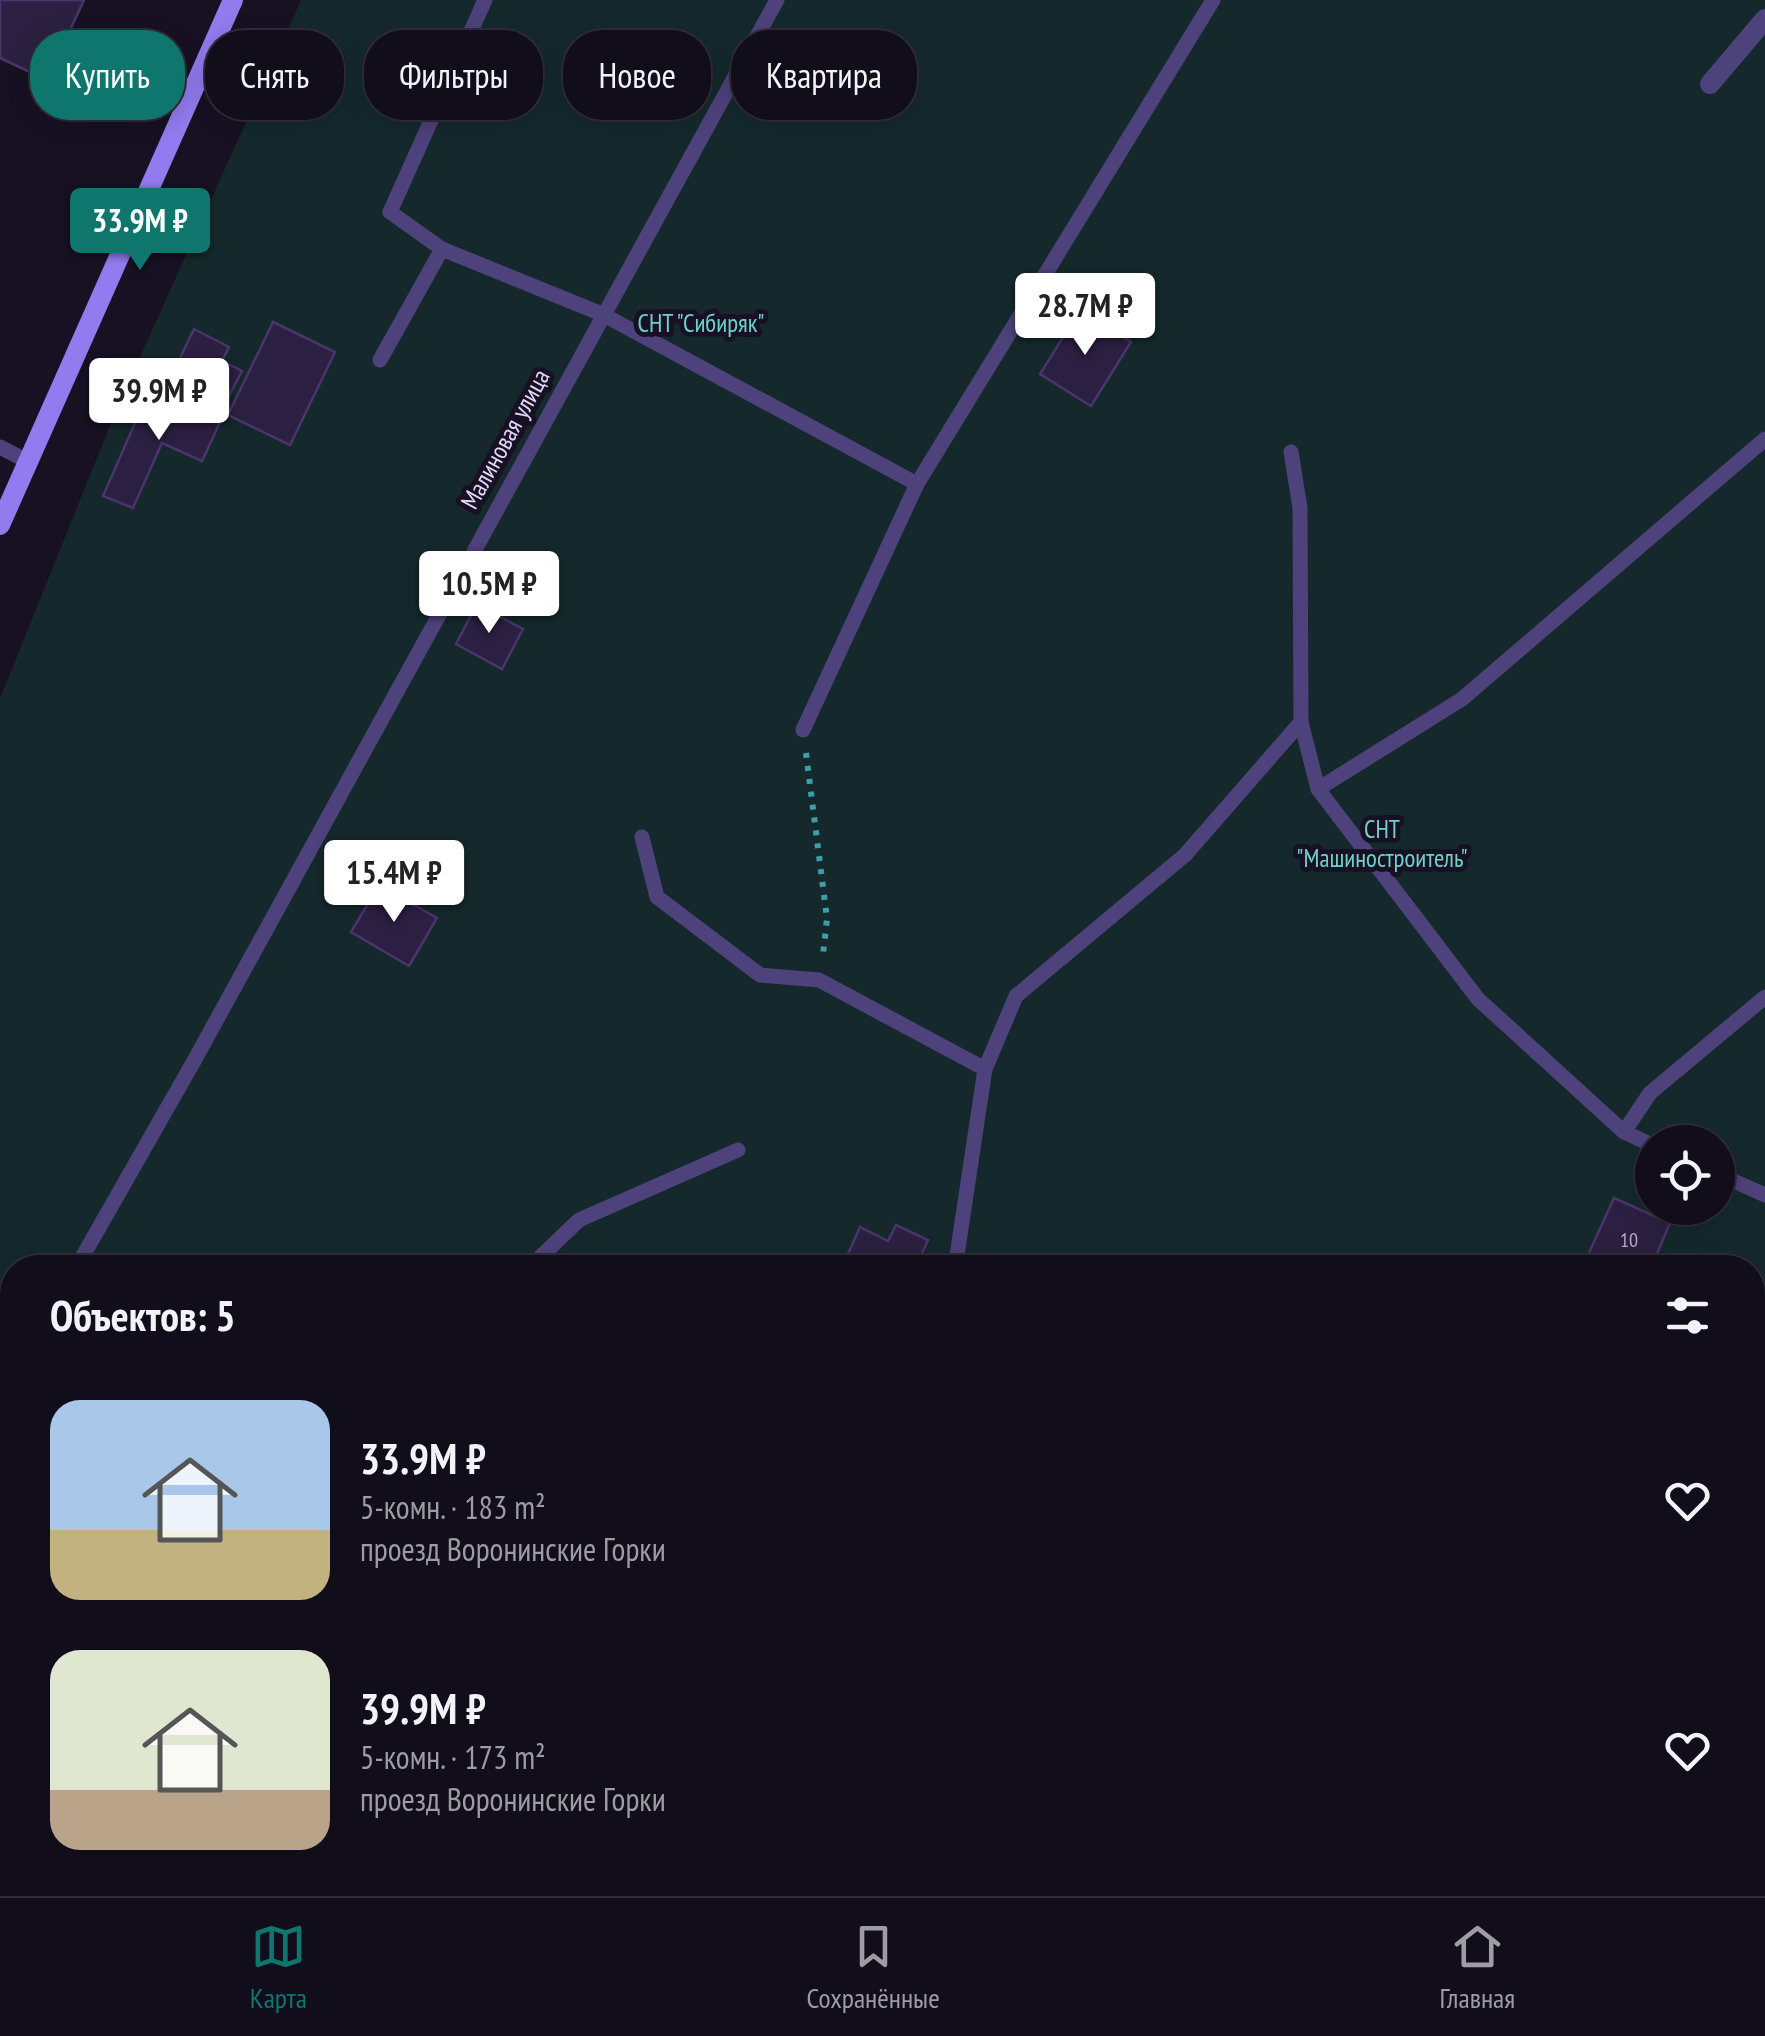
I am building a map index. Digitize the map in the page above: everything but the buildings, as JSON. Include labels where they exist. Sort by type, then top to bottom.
[{"type":"street","points":[[0,526],[233,0]]},
{"type":"street","points":[[1710,84],[1765,20]]},
{"type":"lane","points":[[485,0],[390,212],[442,249],[602,314],[917,484]]},
{"type":"lane","name":"Малиновая улица","points":[[83,1255],[777,0]]},
{"type":"lane","points":[[804,730],[917,484],[1213,0]]},
{"type":"lane","points":[[380,360],[442,249]]},
{"type":"lane","points":[[1318,789],[1462,699],[1765,439]]},
{"type":"lane","points":[[0,447],[29,462]]},
{"type":"lane","points":[[1290,452],[1300,508],[1301,722],[1318,789],[1478,999],[1624,1132],[1635,1137]]},
{"type":"lane","points":[[960,1255],[985,1070],[1016,996],[1184,855],[1301,722]]},
{"type":"lane","points":[[642,838],[657,897],[760,975],[819,980],[985,1070]]},
{"type":"lane","points":[[1624,1132],[1650,1092],[1765,998]]},
{"type":"lane","points":[[543,1255],[579,1220],[738,1150]]},
{"type":"lane","points":[[1735,1182],[1765,1195]]},
{"type":"path","points":[[804,730],[827,919],[819,980]]},
{"type":"green space","points":[[301,0],[1765,0],[1765,1255],[0,1255],[0,699],[117,408],[247,120],[344,120],[344,30],[287,30]]},
{"type":"park label","name":"СНТ \"Сибиряк\"","points":[[701,323]]},
{"type":"park label","name":"СНТ \"Машиностроитель\"","points":[[1382,844]]}]
